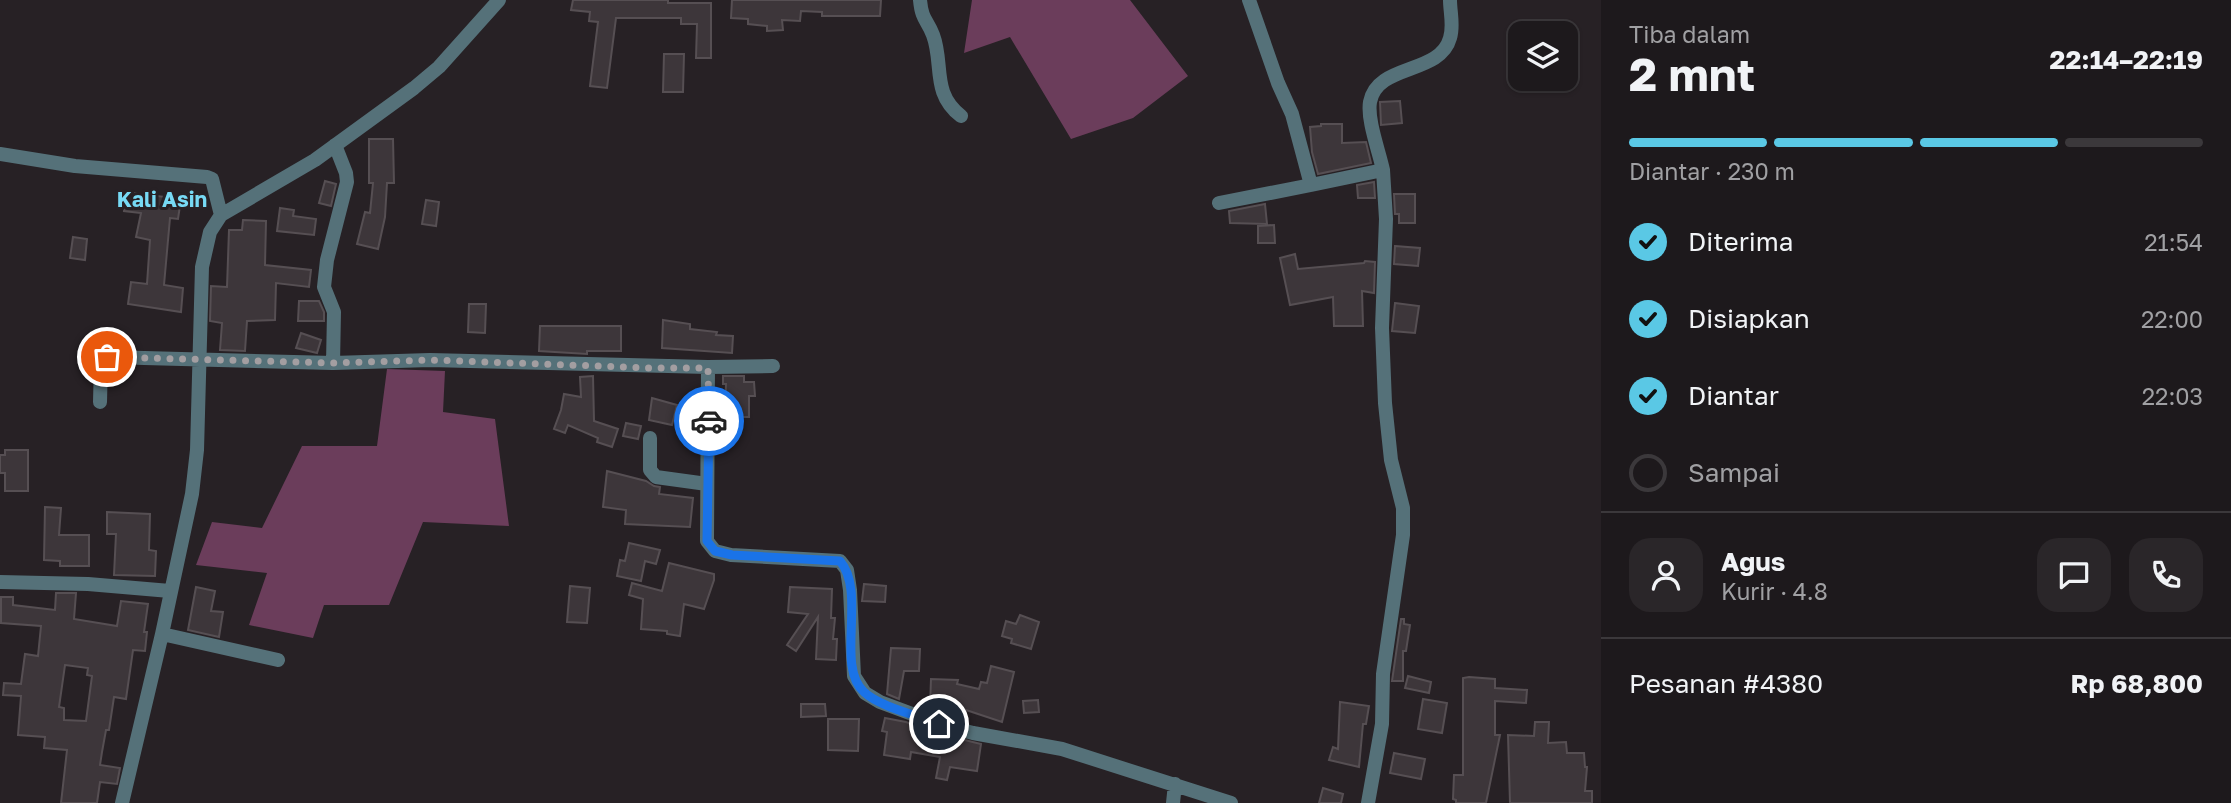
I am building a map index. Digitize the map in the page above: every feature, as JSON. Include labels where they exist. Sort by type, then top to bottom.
[{"type":"street","points":[[122,803],[192,494],[197,450],[202,267],[210,232],[221,215],[315,160],[439,67],[499,0]]},
{"type":"street","points":[[920,0],[921,16],[934,36],[937,71],[944,96],[953,110],[961,116]]},
{"type":"street","points":[[1249,0],[1278,83],[1292,114],[1311,185]]},
{"type":"street","points":[[1368,803],[1382,724],[1383,674],[1403,535],[1403,508],[1391,460],[1385,403],[1382,328],[1386,219],[1383,170],[1371,118],[1371,99],[1380,83],[1438,56],[1447,47],[1451,36],[1450,0]]},
{"type":"street","points":[[332,363],[334,312],[324,287],[327,260],[347,182],[335,145]]},
{"type":"street","points":[[0,154],[75,166],[207,177],[212,179],[215,186],[221,215]]},
{"type":"street","points":[[1219,203],[1383,170]]},
{"type":"street","points":[[100,402],[101,362],[105,357],[332,363],[404,360],[708,368],[773,366]]},
{"type":"street","points":[[708,368],[707,541],[715,551],[732,555],[840,561],[847,570],[850,590],[854,676],[864,693],[880,702],[939,724],[1062,749],[1231,803]]},
{"type":"street","points":[[650,438],[650,470],[656,477],[707,484]]},
{"type":"street","points":[[0,582],[88,584],[170,591]]},
{"type":"street","points":[[162,634],[278,660]]},
{"type":"street","points":[[1173,803],[1175,784]]},
{"type":"shaded area","points":[[972,0],[1130,0],[1188,76],[1133,118],[1071,139],[1010,37],[964,53]]},
{"type":"shaded area","points":[[387,369],[445,371],[443,412],[495,419],[509,526],[423,522],[389,605],[324,605],[313,638],[249,625],[267,573],[196,565],[212,522],[262,528],[302,446],[377,446]]},
{"type":"building","points":[[573,0],[711,3],[711,58],[696,58],[697,24],[681,24],[681,18],[616,18],[607,88],[590,86],[598,22],[589,21],[590,12],[571,10]]},
{"type":"building","points":[[732,0],[881,0],[880,16],[822,16],[822,12],[801,11],[800,21],[782,20],[783,30],[767,31],[767,26],[748,24],[748,19],[731,18]]},
{"type":"building","points":[[664,54],[684,54],[683,92],[663,92]]},
{"type":"building","points":[[1400,101],[1402,123],[1381,125],[1380,102]]},
{"type":"building","points":[[1342,124],[1342,143],[1366,142],[1371,163],[1318,174],[1312,152],[1310,127]]},
{"type":"building","points":[[369,139],[393,139],[394,183],[387,183],[385,217],[378,249],[357,244],[365,212],[370,213],[373,183],[369,183]]},
{"type":"building","points":[[325,181],[336,184],[331,206],[319,203]]},
{"type":"building","points":[[1374,182],[1375,198],[1358,198],[1357,185]]},
{"type":"building","points":[[126,192],[181,199],[178,219],[170,218],[164,285],[183,288],[181,312],[128,304],[131,282],[147,284],[150,240],[136,237],[141,213],[124,211]]},
{"type":"building","points":[[1394,194],[1415,194],[1415,223],[1399,223],[1399,214],[1395,214]]},
{"type":"building","points":[[426,200],[439,202],[436,226],[422,224]]},
{"type":"building","points":[[1265,204],[1267,224],[1230,223],[1229,211]]},
{"type":"building","points":[[280,208],[294,210],[293,216],[316,219],[314,235],[277,231]]},
{"type":"building","points":[[243,220],[266,221],[265,265],[311,270],[309,287],[276,283],[275,320],[247,321],[245,351],[220,350],[222,323],[210,321],[211,286],[227,287],[229,230],[242,230]]},
{"type":"building","points":[[1274,225],[1275,243],[1258,243],[1258,226]]},
{"type":"building","points":[[73,237],[87,239],[85,260],[70,258]]},
{"type":"building","points":[[1395,246],[1420,248],[1418,266],[1394,264]]},
{"type":"building","points":[[1295,254],[1298,269],[1375,262],[1374,293],[1362,291],[1363,326],[1334,326],[1333,297],[1290,305],[1280,258]]},
{"type":"building","points":[[299,301],[319,301],[324,312],[324,321],[298,321]]},
{"type":"building","points":[[1395,303],[1419,306],[1415,333],[1392,331]]},
{"type":"building","points":[[469,304],[486,304],[485,333],[468,332]]},
{"type":"building","points":[[663,320],[690,324],[690,329],[717,332],[716,335],[733,336],[732,353],[662,348]]},
{"type":"building","points":[[540,326],[621,326],[621,351],[587,351],[587,354],[539,351]]},
{"type":"building","points":[[301,333],[321,340],[317,353],[296,348]]},
{"type":"building","points":[[593,376],[594,421],[618,429],[612,447],[597,442],[598,438],[568,425],[565,433],[554,429],[564,394],[581,397],[580,377]]},
{"type":"building","points":[[723,376],[744,376],[744,382],[754,382],[755,396],[749,396],[749,417],[725,417],[726,384],[723,384]]},
{"type":"building","points":[[652,398],[677,405],[672,425],[649,420]]},
{"type":"building","points":[[626,423],[641,426],[638,439],[623,436]]},
{"type":"building","points":[[5,450],[28,450],[28,491],[5,491],[5,473],[0,473],[0,455],[5,455]]},
{"type":"building","points":[[607,471],[660,487],[659,494],[693,498],[690,527],[625,524],[626,510],[603,507]]},
{"type":"building","points":[[45,507],[61,508],[59,535],[89,535],[89,566],[60,566],[60,561],[44,560]]},
{"type":"building","points":[[107,512],[150,514],[149,550],[156,551],[155,576],[114,575],[116,534],[107,534]]},
{"type":"building","points":[[629,543],[660,550],[656,564],[645,561],[641,581],[617,576],[620,560],[625,561]]},
{"type":"building","points":[[669,563],[714,574],[704,609],[684,604],[680,636],[667,634],[667,631],[641,629],[643,599],[629,595],[632,583],[662,591]]},
{"type":"building","points":[[864,584],[886,586],[885,602],[862,601]]},
{"type":"building","points":[[570,586],[590,588],[587,623],[567,622]]},
{"type":"building","points":[[196,587],[215,591],[211,611],[223,612],[219,637],[188,630]]},
{"type":"building","points":[[790,587],[832,589],[831,618],[835,618],[833,639],[837,639],[836,660],[816,659],[818,617],[796,651],[787,645],[808,614],[788,612]]},
{"type":"building","points":[[56,593],[76,593],[74,619],[117,626],[121,601],[148,604],[144,632],[147,632],[145,651],[133,650],[126,699],[114,697],[109,730],[106,730],[102,752],[100,765],[120,768],[117,784],[100,782],[97,803],[61,803],[67,750],[44,748],[45,737],[18,735],[21,696],[3,695],[4,683],[21,684],[25,654],[38,656],[41,626],[1,623],[1,597],[13,597],[13,605],[55,610]],"holes":[[[65,665],[88,668],[87,675],[92,676],[86,721],[64,720],[64,708],[59,707]]]},
{"type":"building","points":[[1020,615],[1039,622],[1031,649],[1011,643],[1012,639],[1002,636],[1006,621],[1016,624]]},
{"type":"building","points":[[1401,619],[1404,619],[1404,624],[1410,625],[1406,651],[1403,651],[1403,681],[1392,681]]},
{"type":"building","points":[[891,648],[920,649],[919,671],[904,671],[899,699],[887,694]]},
{"type":"building","points":[[991,666],[1014,672],[1002,722],[949,706],[930,706],[931,679],[958,680],[957,684],[979,689],[981,682],[987,683]]},
{"type":"building","points":[[1408,676],[1431,682],[1429,693],[1405,688]]},
{"type":"building","points":[[1463,678],[1495,679],[1495,688],[1527,690],[1526,703],[1495,701],[1495,735],[1500,735],[1486,803],[1456,803],[1453,799],[1454,775],[1463,775]]},
{"type":"building","points":[[1423,699],[1447,703],[1442,733],[1418,729]]},
{"type":"building","points":[[1038,700],[1039,712],[1024,713],[1023,701]]},
{"type":"building","points":[[1340,702],[1369,706],[1366,724],[1363,724],[1359,767],[1329,760],[1333,747],[1338,749]]},
{"type":"building","points":[[801,704],[825,704],[826,716],[801,717]]},
{"type":"building","points":[[885,718],[981,744],[977,771],[950,767],[947,780],[936,778],[940,757],[911,752],[910,759],[884,755],[887,732],[882,731]]},
{"type":"building","points":[[828,719],[859,719],[858,751],[828,750]]},
{"type":"building","points":[[1535,722],[1549,722],[1548,743],[1566,742],[1567,753],[1584,753],[1587,767],[1585,791],[1592,791],[1592,803],[1510,803],[1508,735],[1534,736]]},
{"type":"building","points":[[1394,753],[1425,759],[1421,779],[1390,773]]},
{"type":"building","points":[[1323,788],[1343,794],[1341,803],[1319,803]]},
{"type":"way so far","points":[[107,357],[332,363],[430,360],[708,368],[709,421]]},
{"type":"district","name":"Kali Asin","points":[[162,199]]},
{"type":"route","points":[[709,421],[707,541],[715,551],[732,555],[840,561],[847,570],[850,590],[852,664],[858,685],[864,693],[880,702],[939,724]]}]
